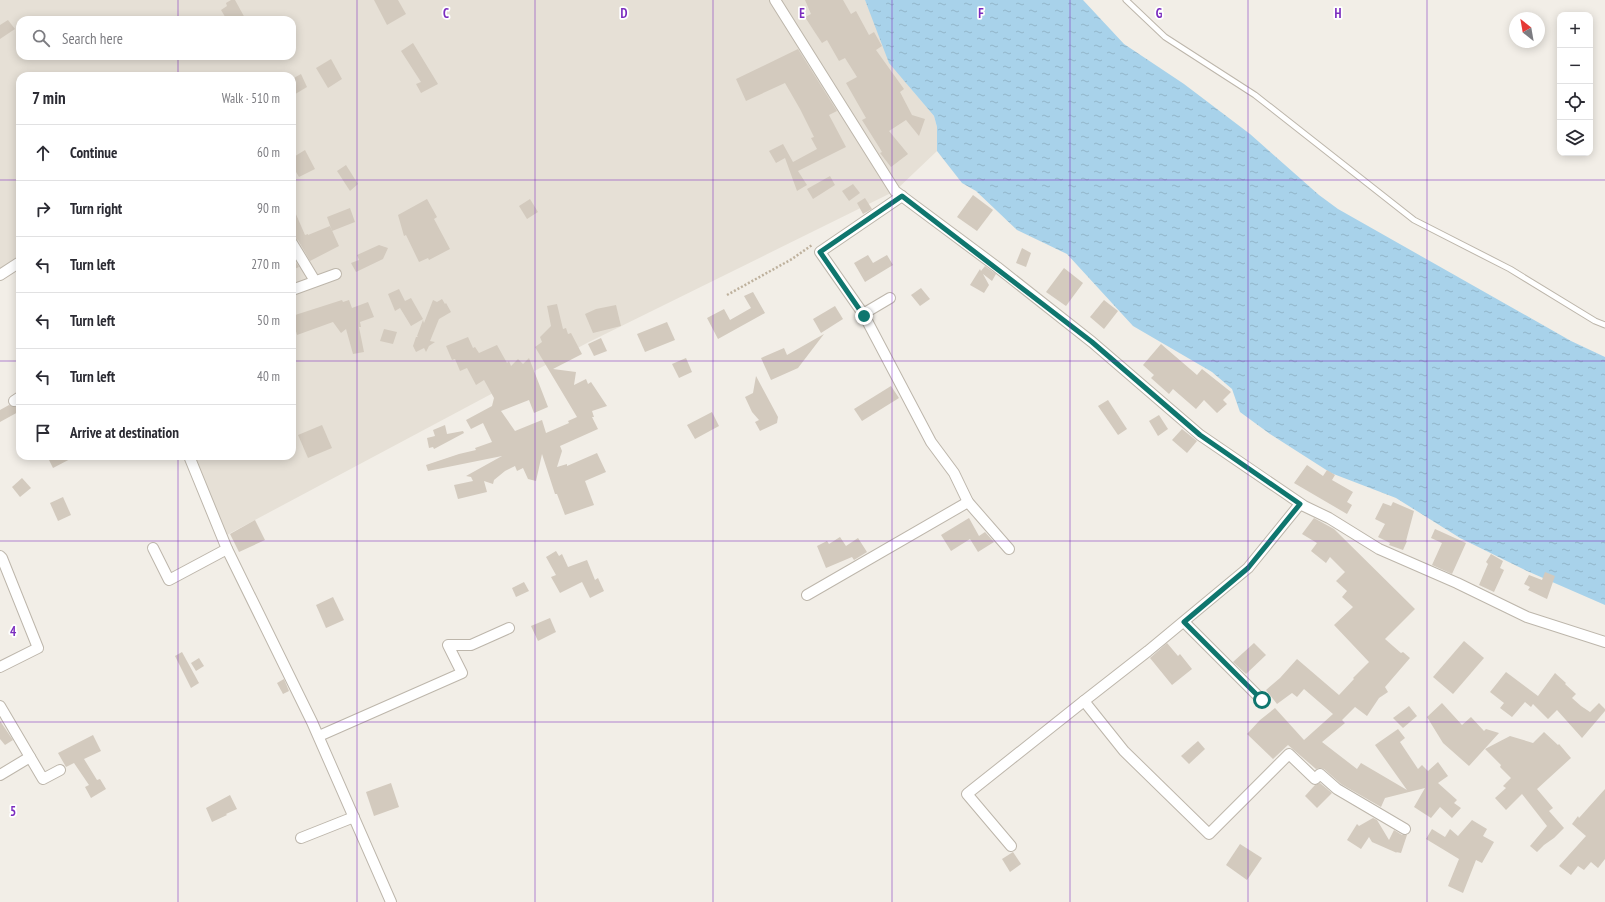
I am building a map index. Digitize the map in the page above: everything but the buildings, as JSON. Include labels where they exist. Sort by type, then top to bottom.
[{"type":"street","points":[[775,0],[895,191],[1092,342],[1200,435],[1300,504],[1329,518],[1379,549],[1457,583],[1527,617],[1605,642]]},
{"type":"street","points":[[902,196],[820,252],[863,314],[931,442],[954,473],[968,502],[1009,549]]},
{"type":"street","points":[[296,250],[315,281]]},
{"type":"street","points":[[0,275],[16,265]]},
{"type":"street","points":[[296,288],[336,274]]},
{"type":"street","points":[[863,314],[890,298]]},
{"type":"street","points":[[191,460],[227,549],[318,736],[391,902]]},
{"type":"street","points":[[807,595],[968,502]]},
{"type":"street","points":[[1010,846],[967,794],[1184,622],[1248,568],[1300,504]]},
{"type":"street","points":[[153,548],[169,580],[227,549]]},
{"type":"street","points":[[0,556],[38,648],[0,667]]},
{"type":"street","points":[[1184,622],[1262,700]]},
{"type":"street","points":[[318,736],[462,673],[448,645],[471,645],[509,628]]},
{"type":"street","points":[[1084,701],[1124,751],[1209,834],[1289,754],[1315,778],[1320,774],[1337,789],[1405,829]]},
{"type":"street","points":[[0,706],[43,779],[60,770]]},
{"type":"street","points":[[0,775],[30,756]]},
{"type":"street","points":[[301,838],[354,817]]},
{"type":"lane","points":[[1126,0],[1165,37],[1255,95],[1414,220],[1510,269],[1595,321],[1605,325]]},
{"type":"path","points":[[727,295],[792,260],[816,242],[820,252]]},
{"type":"shaded area","points":[[0,0],[865,0],[907,84],[934,116],[937,127],[937,151],[895,191],[587,343],[223,537],[191,460],[296,460],[296,72],[16,72],[16,265],[0,275]]},
{"type":"water","points":[[865,0],[1083,0],[1124,44],[1184,84],[1250,134],[1319,195],[1338,209],[1571,341],[1605,357],[1605,605],[1527,571],[1460,538],[1396,498],[1331,473],[1270,434],[1240,412],[1232,389],[1212,372],[1133,326],[1067,254],[1017,230],[976,191],[962,183],[937,151],[937,127],[934,116],[889,63]]},
{"type":"route","points":[[864,316],[820,252],[902,196],[997,267],[1092,342],[1200,435],[1300,504],[1248,568],[1184,622],[1262,700]]}]
